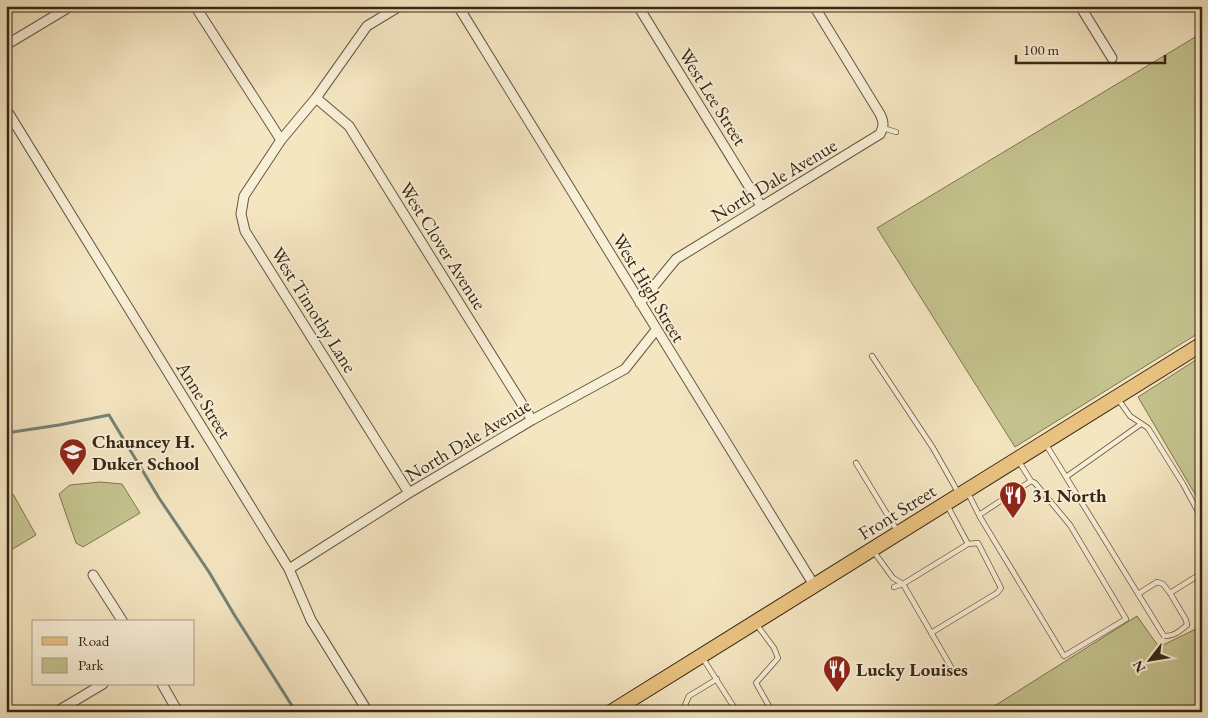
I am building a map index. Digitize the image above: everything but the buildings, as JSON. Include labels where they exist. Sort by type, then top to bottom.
[{"type":"main road","name":"Front Street","points":[[611,712],[1202,344]]},
{"type":"street","points":[[6,46],[70,6]]},
{"type":"street","points":[[195,6],[280,140]]},
{"type":"street","name":"West Timothy Lane","points":[[400,6],[367,26],[316,98],[280,140],[244,196],[241,214],[245,231],[409,494]]},
{"type":"street","name":"West High Street","points":[[458,6],[814,585]]},
{"type":"street","name":"West Lee Street","points":[[638,6],[761,206]]},
{"type":"street","points":[[814,6],[880,114],[883,128]]},
{"type":"street","points":[[1080,6],[1112,58]]},
{"type":"street","name":"West Clover Avenue","points":[[316,98],[349,126],[532,420]]},
{"type":"street","name":"Anne Street","points":[[6,109],[289,570],[311,620],[368,712]]},
{"type":"street","name":"North Dale Avenue","points":[[640,304],[676,259],[875,139],[883,128]]},
{"type":"street","name":"North Dale Avenue","points":[[289,570],[409,494],[532,420],[625,369],[656,330]]},
{"type":"street","points":[[93,575],[122,620]]},
{"type":"street","points":[[56,712],[99,686]]},
{"type":"street","points":[[163,686],[178,712]]},
{"type":"lane","points":[[883,128],[896,132]]},
{"type":"lane","points":[[872,356],[979,515],[1064,656],[1126,619],[1070,525],[1035,483],[1031,481],[1017,459]]},
{"type":"lane","points":[[1117,396],[1130,416],[1148,428],[1183,484],[1202,519]]},
{"type":"lane","points":[[1066,477],[1141,424]]},
{"type":"lane","points":[[1044,442],[1066,477],[1138,594],[1164,636],[1169,636],[1182,630],[1187,625],[1186,620],[1163,584],[1157,582],[1138,594]]},
{"type":"lane","points":[[856,462],[899,533]]},
{"type":"lane","points":[[979,515],[1031,481]]},
{"type":"lane","points":[[946,503],[968,544]]},
{"type":"lane","points":[[894,587],[903,584],[968,544],[978,543],[1001,588],[997,593],[931,633]]},
{"type":"lane","points":[[872,549],[893,578],[903,584],[951,667]]},
{"type":"lane","points":[[1170,593],[1202,574]]},
{"type":"lane","points":[[755,622],[774,648],[778,658],[756,683],[770,708],[763,712]]},
{"type":"lane","points":[[702,655],[737,712]]},
{"type":"lane","points":[[690,712],[686,705],[689,696],[717,679]]},
{"type":"green space","points":[[1202,33],[1202,331],[1015,447],[877,228]]},
{"type":"green space","points":[[1202,356],[1202,506],[1138,397]]},
{"type":"green space","points":[[100,482],[122,484],[140,513],[83,547],[76,543],[59,494],[70,485]]},
{"type":"green space","points":[[6,489],[13,494],[36,535],[6,553]]},
{"type":"green space","points":[[1137,616],[1159,647],[1202,626],[1202,712],[989,712],[988,710]]},
{"type":"waterway","points":[[6,433],[109,415],[159,498],[209,572],[296,712]]},
{"type":"place","name":"Chauncey H. Duker School","points":[[73,476]]},
{"type":"place","name":"31 North","points":[[1013,519]]},
{"type":"place","name":"Lucky Louises","points":[[837,693]]}]
